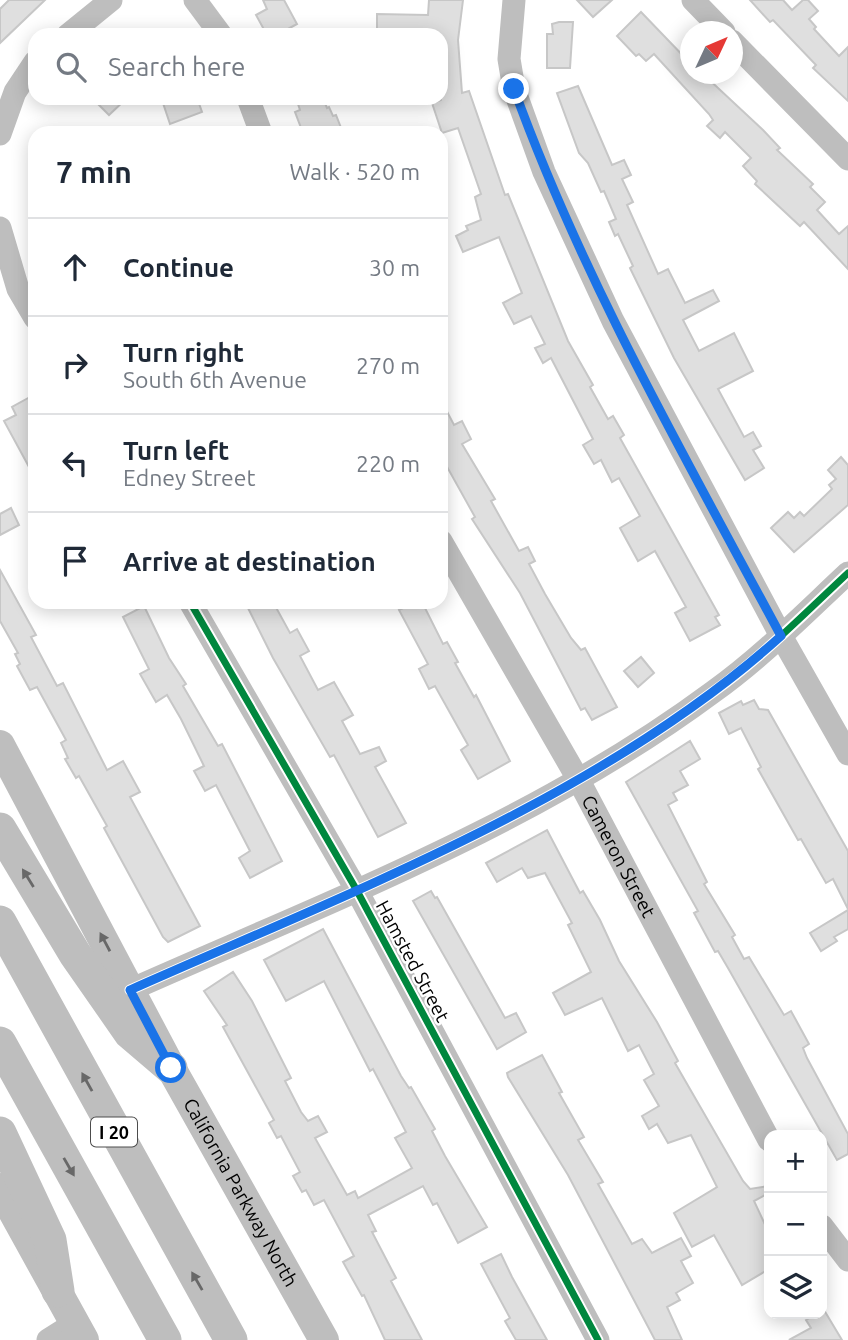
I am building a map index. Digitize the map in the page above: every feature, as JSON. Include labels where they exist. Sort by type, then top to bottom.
[{"type":"highway","points":[[0,829],[75,954],[130,1033],[171,1068]]},
{"type":"highway","name":"I 20","points":[[0,922],[231,1340]]},
{"type":"highway","points":[[0,1043],[165,1340]]},
{"type":"highway","points":[[0,1133],[50,1240],[58,1291]]},
{"type":"main road","name":"California Parkway North","points":[[0,745],[171,1068],[324,1340]]},
{"type":"main road","points":[[0,1188],[80,1331]]},
{"type":"street","points":[[77,28],[111,0]]},
{"type":"street","points":[[195,0],[216,28]]},
{"type":"street","points":[[514,0],[509,59],[514,89],[544,172],[613,321],[781,636],[848,754]]},
{"type":"street","points":[[693,0],[713,21]]},
{"type":"street","points":[[743,51],[848,159]]},
{"type":"street","points":[[0,134],[15,92],[28,72]]},
{"type":"street","points":[[251,105],[258,126]]},
{"type":"street","points":[[0,228],[9,294],[28,312]]},
{"type":"street","name":"Cameron Street","points":[[448,553],[578,779],[764,1131]]},
{"type":"street","points":[[130,990],[356,889],[578,779],[712,694],[781,636],[848,573]]},
{"type":"street","name":"Hamsted Street","points":[[194,609],[356,889],[598,1340]]},
{"type":"street","points":[[827,1233],[848,1260]]},
{"type":"street","points":[[48,1340],[80,1331]]},
{"type":"building","points":[[9,0],[45,0],[0,43],[0,9]]},
{"type":"building","points":[[263,0],[284,0],[297,24],[290,28],[263,28],[256,15],[267,9]]},
{"type":"building","points":[[429,0],[463,0],[458,40],[462,93],[469,91],[505,195],[508,194],[568,341],[593,385],[590,387],[608,419],[613,416],[624,435],[620,438],[719,615],[715,617],[720,625],[690,641],[675,613],[686,607],[655,551],[638,561],[620,528],[640,516],[619,478],[612,482],[601,460],[594,464],[583,445],[593,439],[551,358],[543,363],[535,348],[545,344],[531,316],[514,324],[503,303],[522,293],[499,237],[463,252],[456,236],[468,230],[466,226],[481,220],[475,197],[481,194],[458,128],[448,131],[448,126],[440,126],[433,105],[448,105],[448,28],[377,28],[377,14],[428,15]]},
{"type":"building","points":[[577,0],[612,0],[593,17]]},
{"type":"building","points":[[750,0],[783,0],[792,10],[803,0],[808,0],[818,11],[809,19],[816,27],[814,29],[839,56],[848,47],[848,101],[813,68],[816,65],[773,20],[770,22]]},
{"type":"building","points":[[641,12],[680,53],[680,82],[654,54],[646,61],[639,54],[636,56],[617,36]]},
{"type":"building","points":[[573,22],[570,68],[547,68],[547,34],[553,34],[552,24]]},
{"type":"building","points":[[682,84],[714,84],[763,130],[780,148],[777,150],[813,184],[810,187],[825,202],[817,210],[839,234],[848,226],[848,269],[804,222],[800,226],[755,184],[757,181],[743,166],[751,158],[725,132],[720,138],[707,126],[713,120]]},
{"type":"building","points":[[578,86],[612,165],[624,160],[631,175],[622,179],[633,202],[627,205],[658,274],[668,269],[685,303],[713,290],[719,301],[683,320],[699,351],[734,333],[753,371],[718,389],[744,437],[753,432],[761,446],[753,450],[764,468],[745,480],[674,358],[630,268],[633,266],[618,234],[615,236],[609,222],[616,219],[604,191],[601,192],[588,163],[579,153],[557,93]]},
{"type":"building","points":[[99,105],[120,105],[109,115]]},
{"type":"building","points":[[164,105],[200,105],[202,112],[170,124]]},
{"type":"building","points":[[298,105],[326,105],[333,116],[336,115],[340,126],[300,126],[295,112],[300,110]]},
{"type":"building","points":[[28,398],[28,465],[4,421],[16,415],[12,407]]},
{"type":"building","points":[[448,413],[454,425],[462,421],[471,439],[462,444],[495,499],[491,501],[519,551],[528,547],[535,561],[529,564],[545,594],[571,638],[581,650],[585,648],[617,707],[592,720],[585,708],[581,710],[520,593],[472,519],[475,517],[448,469]]},
{"type":"building","points":[[841,457],[848,465],[848,505],[794,552],[771,528],[788,512],[794,518],[800,512],[804,516],[832,489],[829,485],[836,479],[828,470]]},
{"type":"building","points":[[11,508],[19,525],[0,535],[0,514]]},
{"type":"building","points":[[0,570],[36,635],[31,637],[57,686],[63,683],[107,770],[123,761],[140,792],[130,797],[200,926],[168,942],[163,937],[104,828],[107,826],[79,776],[76,778],[65,759],[68,758],[61,743],[66,740],[37,687],[30,690],[17,666],[20,664],[15,654],[18,653],[0,621]]},
{"type":"building","points":[[138,609],[145,609],[169,658],[186,684],[183,686],[218,746],[222,744],[282,861],[250,878],[239,858],[250,851],[216,785],[205,791],[194,771],[204,766],[167,695],[156,702],[140,674],[149,669],[123,617]]},
{"type":"building","points":[[248,609],[277,609],[290,633],[297,629],[309,651],[300,656],[318,690],[334,682],[353,715],[342,721],[360,754],[379,747],[386,761],[375,767],[406,823],[378,837],[334,755],[330,757],[273,658]]},
{"type":"building","points":[[426,609],[443,644],[447,642],[458,662],[455,663],[474,697],[476,695],[510,761],[478,779],[461,750],[468,745],[435,686],[429,689],[419,669],[428,664],[399,610]]},
{"type":"building","points":[[641,657],[654,673],[638,687],[624,671]]},
{"type":"building","points":[[754,700],[759,709],[768,710],[848,851],[848,909],[833,879],[826,883],[801,839],[798,840],[758,769],[761,767],[741,728],[729,734],[719,713],[741,701],[743,705]]},
{"type":"building","points":[[690,741],[700,759],[680,771],[688,785],[673,793],[677,800],[668,805],[707,882],[704,884],[735,935],[732,937],[744,959],[749,957],[784,1015],[791,1011],[809,1044],[803,1048],[848,1134],[848,1154],[837,1160],[827,1142],[827,1130],[820,1130],[718,951],[715,952],[694,913],[698,911],[626,782]]},
{"type":"building","points":[[547,830],[580,893],[583,891],[619,961],[657,1022],[678,1061],[675,1063],[743,1181],[750,1189],[764,1187],[764,1196],[754,1201],[764,1222],[764,1272],[742,1285],[714,1235],[692,1247],[674,1213],[717,1187],[691,1135],[668,1143],[657,1124],[649,1129],[642,1116],[659,1106],[644,1080],[654,1074],[639,1045],[628,1051],[602,998],[565,1015],[553,993],[591,972],[568,925],[572,923],[545,873],[528,878],[522,868],[497,882],[486,863]]},
{"type":"building","points":[[431,891],[435,898],[437,897],[505,1018],[516,1013],[526,1032],[497,1049],[413,901]]},
{"type":"building","points":[[848,910],[848,929],[834,937],[837,941],[821,951],[810,933]]},
{"type":"building","points":[[323,929],[401,1076],[409,1088],[411,1087],[435,1129],[432,1131],[445,1156],[487,1227],[458,1243],[437,1203],[433,1205],[423,1186],[368,1215],[376,1231],[372,1232],[396,1278],[391,1281],[422,1340],[385,1340],[364,1295],[362,1296],[343,1262],[354,1256],[324,1200],[314,1205],[306,1190],[302,1192],[293,1176],[300,1172],[281,1136],[277,1138],[269,1123],[274,1120],[223,1027],[227,1025],[204,991],[233,972],[252,1001],[291,1078],[285,1081],[301,1112],[308,1121],[318,1116],[327,1132],[315,1138],[347,1195],[355,1191],[358,1198],[412,1168],[395,1138],[406,1132],[373,1069],[370,1071],[324,981],[286,1001],[264,960]]},
{"type":"building","points":[[542,1055],[562,1092],[559,1093],[584,1137],[578,1140],[603,1182],[598,1184],[632,1244],[642,1239],[652,1253],[681,1238],[691,1256],[681,1261],[693,1283],[676,1293],[680,1300],[667,1307],[682,1340],[655,1340],[568,1175],[508,1077],[507,1073]]},
{"type":"building","points":[[501,1254],[547,1340],[516,1340],[505,1321],[510,1318],[481,1264]]},
{"type":"building","points":[[827,1315],[842,1340],[789,1340],[811,1328],[806,1320],[827,1319]]},
{"type":"cycle path","points":[[130,990],[430,857],[576,781],[646,739],[731,679],[848,573]]},
{"type":"cycle path","points":[[194,609],[356,889],[598,1340]]},
{"type":"route","points":[[171,1068],[130,990],[356,889],[495,823],[578,779],[712,694],[781,636],[613,321],[544,172],[514,89]]}]
